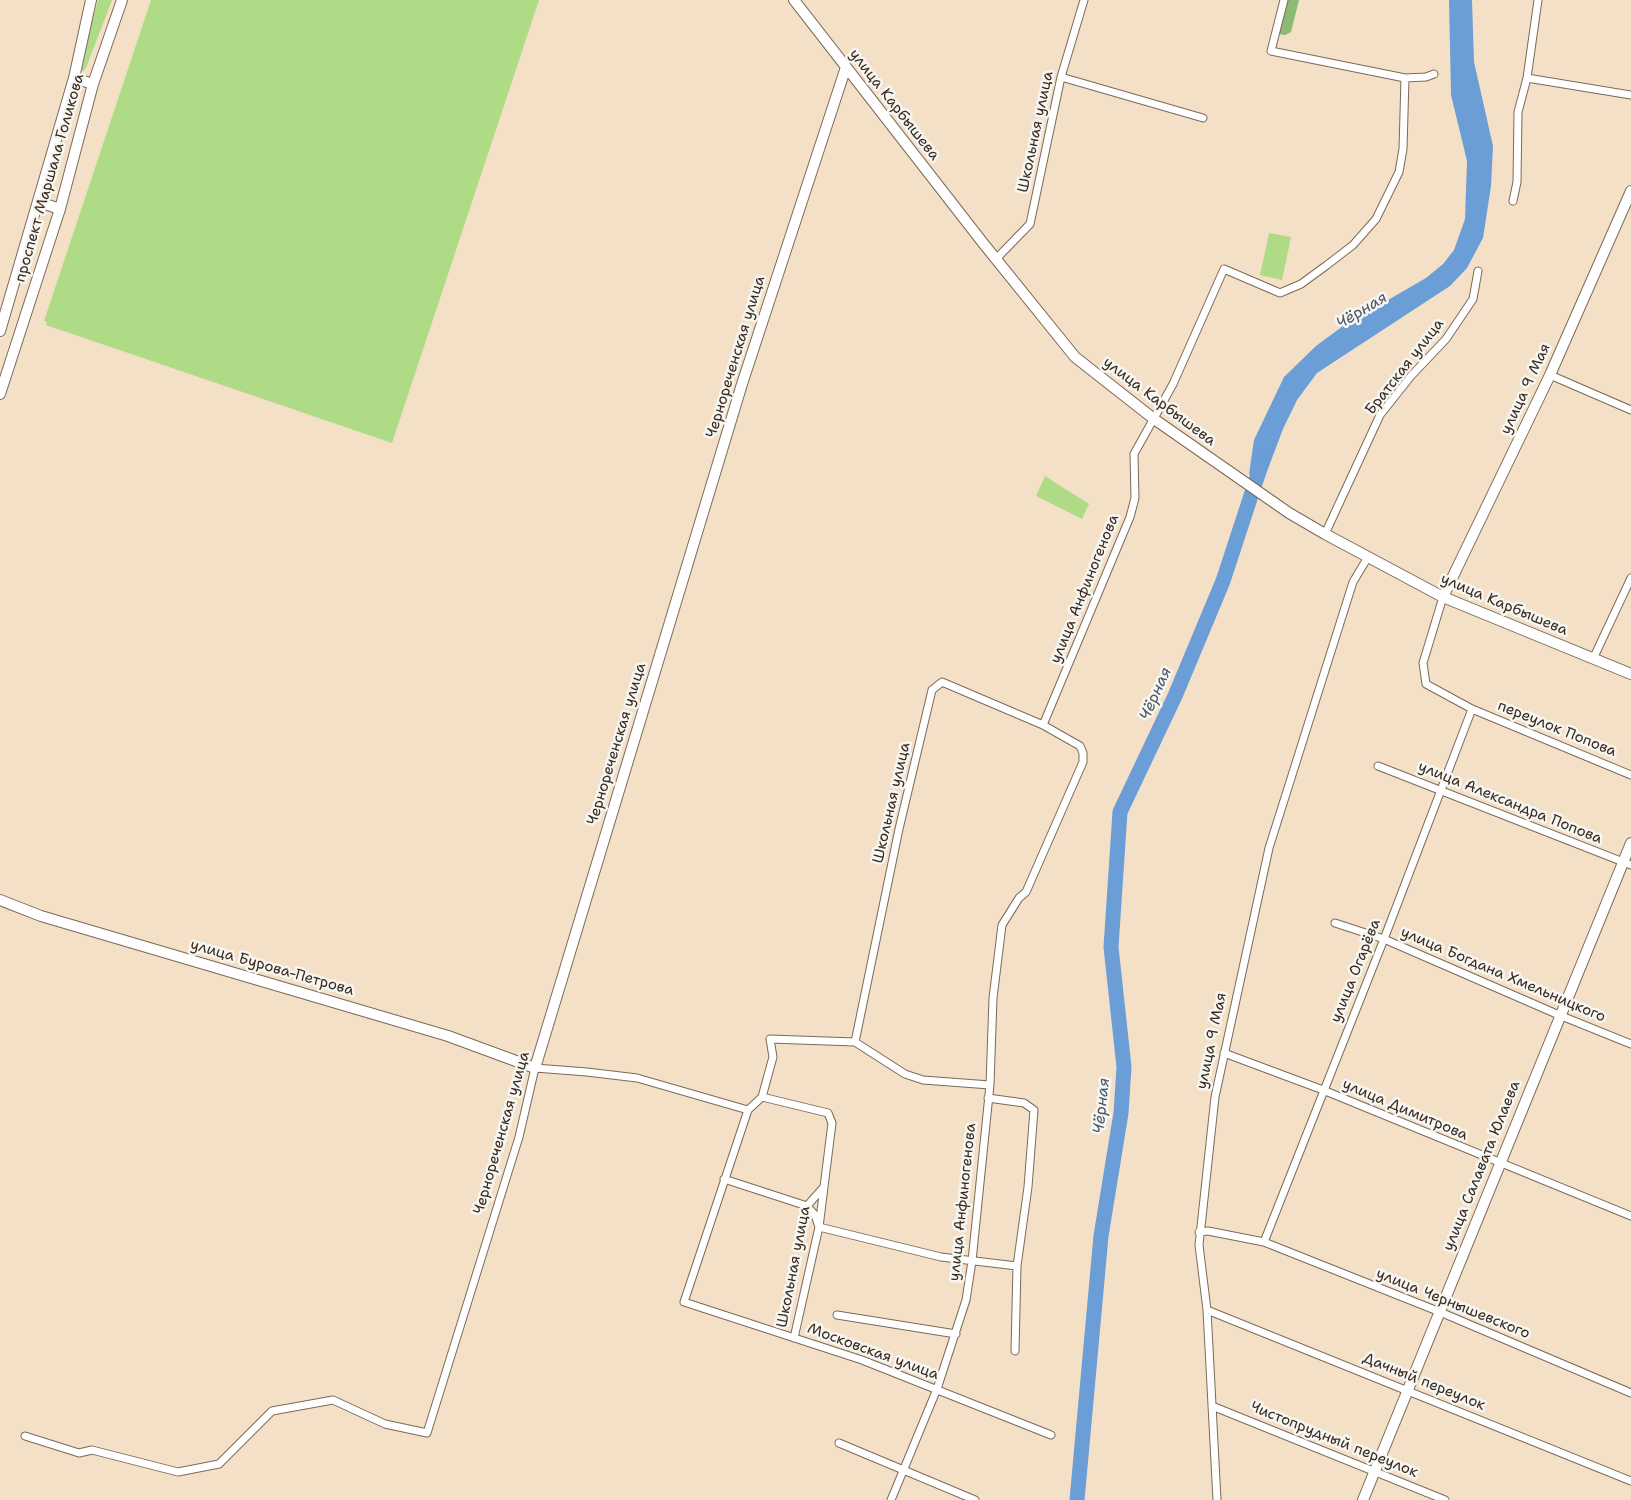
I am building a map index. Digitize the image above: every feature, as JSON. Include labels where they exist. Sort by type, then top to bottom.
[{"type":"main road","name":"проспект Маршала Голикова","points":[[0,331],[74,78],[90,0]]},
{"type":"main road","name":"проспект Маршала Голикова","points":[[0,394],[60,209],[93,84],[122,0]]},
{"type":"main road","name":"улица Карбышева","points":[[794,0],[1075,357],[1154,419],[1289,513],[1324,534],[1443,597],[1631,674]]},
{"type":"main road","name":"Чернореченская улица","points":[[535,1068],[742,384],[846,67]]},
{"type":"main road","points":[[74,78],[93,84]]},
{"type":"main road","name":"улица 9 Мая","points":[[1443,597],[1550,375],[1631,191]]},
{"type":"main road","points":[[39,202],[60,209]]},
{"type":"main road","name":"улица Салавата Юлаева","points":[[1363,1500],[1559,1015],[1627,864],[1631,843]]},
{"type":"main road","name":"улица Бурова-Петрова","points":[[0,900],[41,916],[448,1036],[535,1068]]},
{"type":"street","name":"Школьная улица","points":[[996,259],[1030,224],[1061,77],[1084,0]]},
{"type":"street","points":[[1284,0],[1271,51],[1405,78],[1426,77],[1434,74]]},
{"type":"street","points":[[1513,201],[1517,182],[1518,112],[1527,78],[1538,0]]},
{"type":"street","points":[[1061,77],[1203,118]]},
{"type":"street","name":"улица Анфиногенова","points":[[891,1500],[937,1389],[966,1300],[972,1261],[990,1085],[993,998],[1000,934],[1006,916],[1019,898],[1026,892],[1084,758],[1080,746],[1044,725],[1130,517],[1135,498],[1134,454],[1173,384],[1224,270],[1280,292],[1301,284],[1353,245],[1376,219],[1399,172],[1403,149],[1405,78]]},
{"type":"street","points":[[1527,78],[1631,95]]},
{"type":"street","name":"Братская улица","points":[[1324,534],[1380,415],[1457,323],[1473,299],[1478,271]]},
{"type":"street","points":[[1550,375],[1631,410]]},
{"type":"street","name":"улица 9 Мая","points":[[1217,1500],[1207,1310],[1199,1232],[1215,1097],[1269,848],[1352,582],[1368,557]]},
{"type":"street","points":[[1593,659],[1631,578]]},
{"type":"street","name":"переулок Попова","points":[[1443,597],[1423,663],[1426,684],[1472,709],[1631,775]]},
{"type":"street","name":"Школьная улица","points":[[855,1042],[899,829],[932,690],[942,682],[1044,725]]},
{"type":"street","name":"улица Огарёва","points":[[1264,1242],[1384,939],[1472,709]]},
{"type":"street","name":"улица Александра Попова","points":[[1378,766],[1627,864]]},
{"type":"street","points":[[1018,888],[1019,898]]},
{"type":"street","name":"улица Богдана Хмельницкого","points":[[1335,923],[1384,939],[1631,1044]]},
{"type":"street","points":[[990,1085],[923,1080],[905,1074],[855,1042],[770,1040],[773,1058],[762,1097],[748,1110],[724,1179],[808,1206],[815,1214],[819,1227],[941,1257],[1018,1266]]},
{"type":"street","name":"улица Димитрова","points":[[1224,1053],[1323,1090],[1499,1164],[1631,1216]]},
{"type":"street","points":[[535,1068],[637,1078],[748,1110]]},
{"type":"street","name":"Чернореченская улица","points":[[25,1436],[78,1453],[92,1450],[178,1472],[219,1464],[272,1411],[333,1400],[385,1424],[427,1433],[519,1137],[535,1068]]},
{"type":"street","name":"Школьная улица","points":[[762,1097],[828,1113],[832,1123],[822,1189],[819,1227],[794,1338]]},
{"type":"street","points":[[988,1098],[1024,1103],[1034,1110],[1028,1187],[1018,1266],[1015,1351]]},
{"type":"street","name":"Московская улица","points":[[724,1179],[684,1302],[862,1360],[1051,1435]]},
{"type":"street","points":[[808,1206],[822,1189]]},
{"type":"street","name":"улица Чернышевского","points":[[1199,1232],[1208,1231],[1264,1242],[1440,1312],[1631,1393]]},
{"type":"street","name":"Дачный переулок","points":[[1207,1310],[1631,1481]]},
{"type":"street","points":[[837,1315],[956,1334]]},
{"type":"street","name":"Чистопрудный переулок","points":[[1212,1406],[1445,1500]]},
{"type":"street","points":[[839,1443],[902,1471],[976,1500]]},
{"type":"green space","points":[[98,0],[112,0],[86,68],[83,71],[80,67]]},
{"type":"green space","points":[[151,0],[539,0],[392,443],[46,325],[47,322],[44,321]]},
{"type":"green space","points":[[1281,0],[1299,0],[1291,32],[1285,35],[1277,34]]},
{"type":"green space","points":[[1269,233],[1291,237],[1282,280],[1260,275]]},
{"type":"green space","points":[[1045,476],[1089,504],[1082,519],[1036,496]]},
{"type":"water","points":[[1449,0],[1472,0],[1474,62],[1493,146],[1491,186],[1483,238],[1467,268],[1450,286],[1317,373],[1297,400],[1283,429],[1263,482],[1249,474],[1254,440],[1284,377],[1316,346],[1343,326],[1426,278],[1443,264],[1454,250],[1465,219],[1467,161],[1451,95]]},
{"type":"waterway","name":"Чёрная","points":[[1077,1500],[1101,1236],[1121,1113],[1124,1067],[1111,947],[1120,812],[1175,696],[1223,581],[1263,459]]}]
